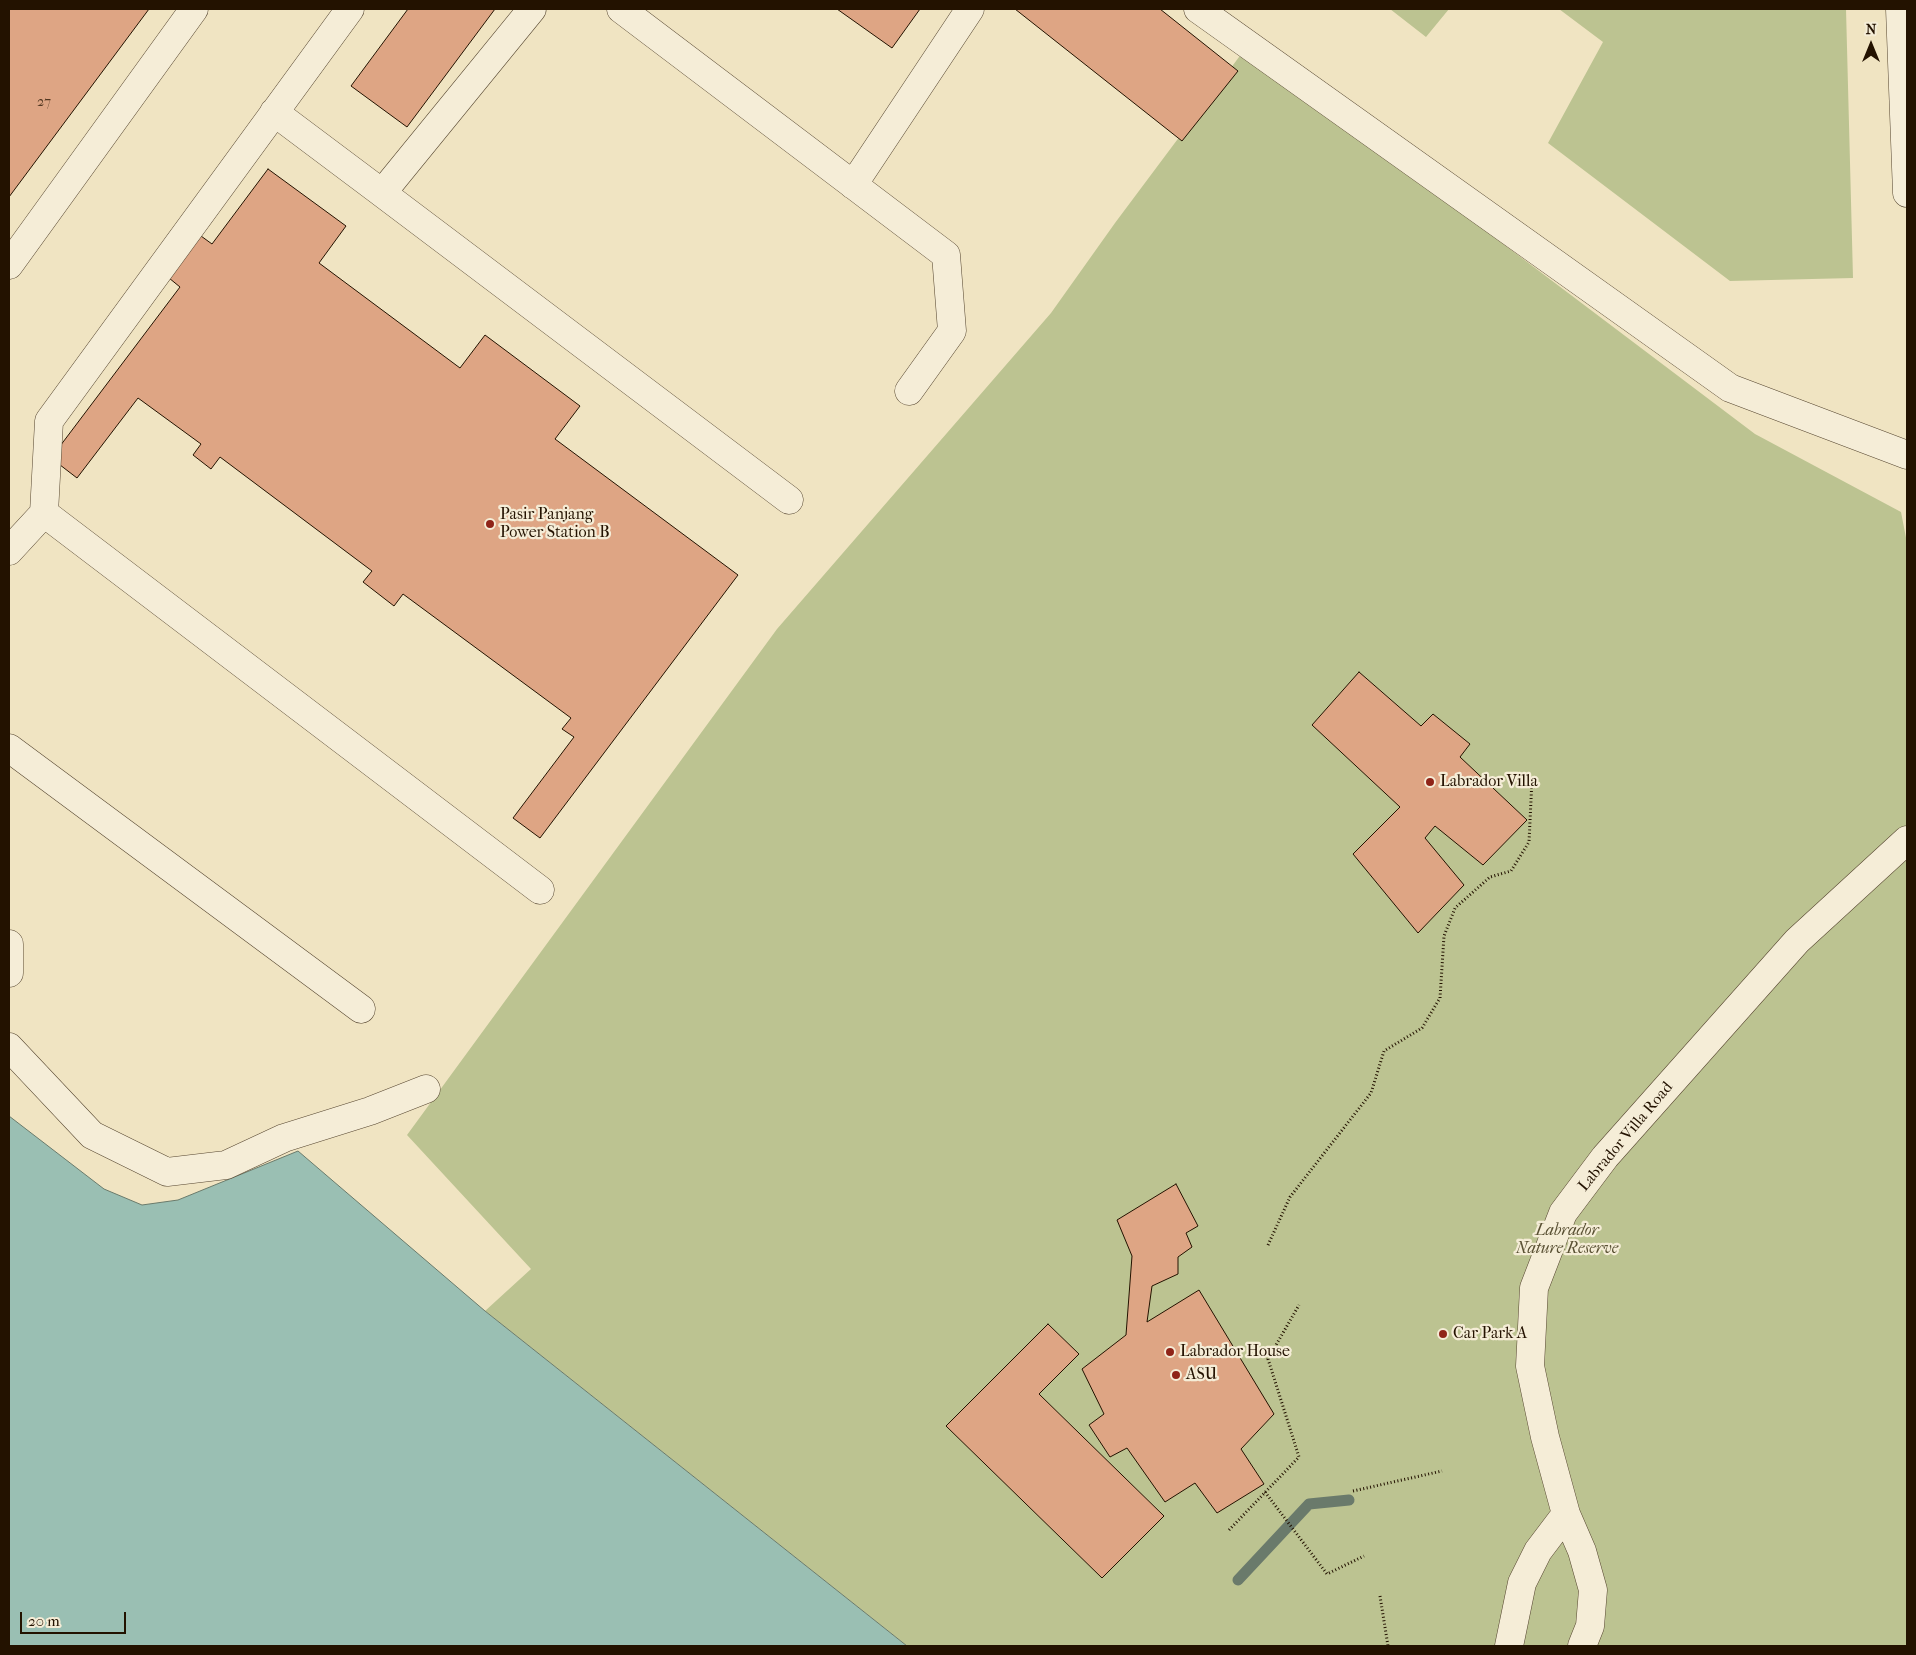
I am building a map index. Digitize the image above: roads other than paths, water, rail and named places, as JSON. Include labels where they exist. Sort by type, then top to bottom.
[{"type":"street","points":[[9,265],[194,9]]},
{"type":"street","points":[[9,551],[44,513],[50,421],[350,9]]},
{"type":"street","points":[[382,193],[532,9]]},
{"type":"street","points":[[621,9],[946,255],[952,331],[909,391]]},
{"type":"street","points":[[853,185],[970,9]]},
{"type":"street","points":[[1198,9],[1730,388],[1907,456]]},
{"type":"street","points":[[1900,9],[1907,194]]},
{"type":"street","points":[[274,112],[789,500]]},
{"type":"street","points":[[44,513],[540,890]]},
{"type":"street","points":[[9,748],[361,1009]]},
{"type":"street","name":"Labrador Villa Road","points":[[1582,1646],[1590,1626],[1594,1590],[1582,1551],[1566,1514],[1545,1437],[1530,1366],[1534,1288],[1563,1213],[1605,1157],[1797,941],[1907,840]]},
{"type":"street","points":[[9,944],[9,973]]},
{"type":"street","points":[[9,1047],[92,1135],[166,1172],[226,1165],[284,1138],[370,1111],[426,1088]]},
{"type":"street","points":[[1509,1646],[1522,1583],[1538,1552],[1566,1514]]},
{"type":"water","points":[[9,1116],[104,1189],[142,1205],[178,1200],[298,1151],[485,1311],[907,1646],[9,1646]]},
{"type":"waterway","points":[[1238,1580],[1309,1504],[1349,1500]]},
{"type":"place","name":"Pasir Panjang Power Station B","points":[[490,524]]},
{"type":"place","name":"Labrador Villa","points":[[1430,782]]},
{"type":"place","name":"Car Park A","points":[[1443,1334]]},
{"type":"place","name":"Labrador House","points":[[1170,1352]]},
{"type":"place","name":"ASU","points":[[1176,1375]]},
{"type":"park label","name":"Labrador Nature Reserve","points":[[1567,1240]]}]
